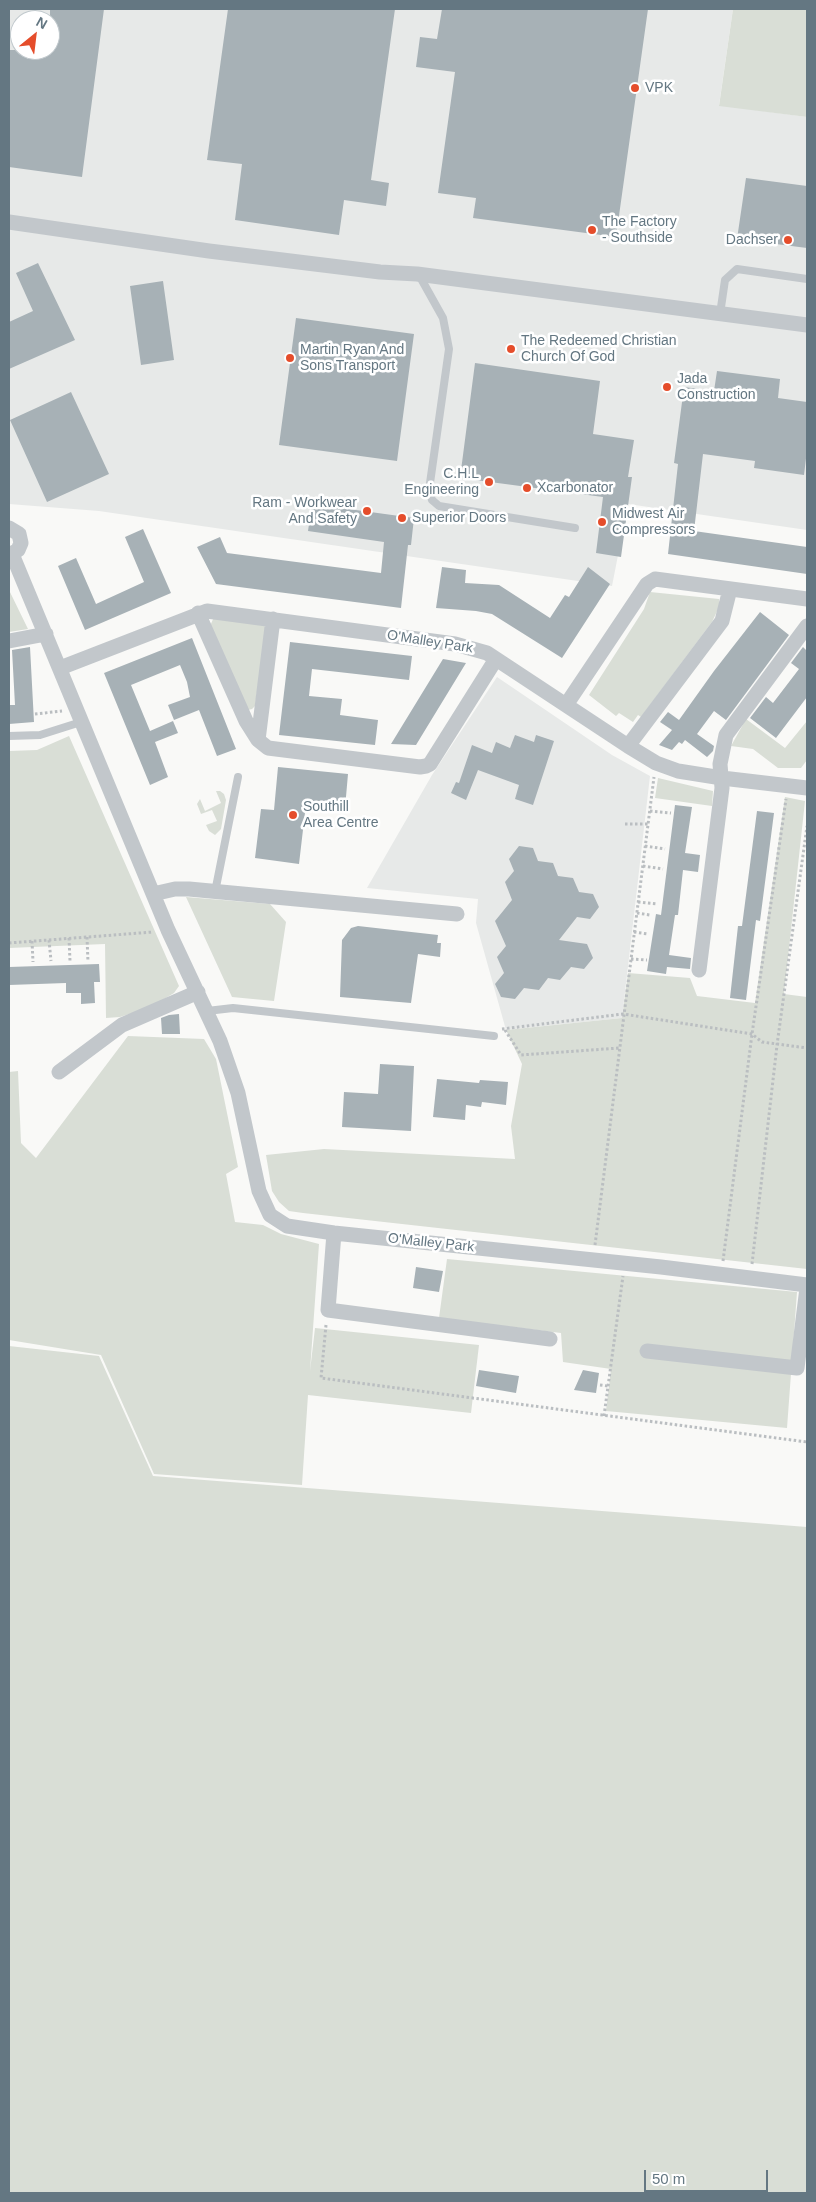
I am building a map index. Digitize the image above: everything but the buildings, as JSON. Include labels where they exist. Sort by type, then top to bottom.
[{"type":"street","points":[[9,222],[210,251],[380,272],[419,274],[807,325]]},
{"type":"street","points":[[9,528],[16,531],[21,538],[20,547],[10,555]]},
{"type":"street","name":"O'Malley Park","points":[[10,555],[46,634],[152,894],[208,1011],[220,1041],[238,1094],[248,1149],[264,1204],[270,1214],[287,1226],[722,1274],[807,1286]]},
{"type":"street","points":[[566,706],[647,584],[654,579],[807,599]]},
{"type":"street","points":[[628,746],[722,621],[730,589]]},
{"type":"street","name":"O'Malley Park","points":[[60,668],[198,613],[220,611],[468,646],[496,659],[628,746],[656,762],[678,771],[807,788]]},
{"type":"street","points":[[198,613],[246,721],[258,740],[268,748],[420,767],[426,766],[430,764],[496,659]]},
{"type":"street","points":[[258,740],[273,619]]},
{"type":"street","points":[[699,970],[722,778],[720,764],[726,735],[730,727],[807,626]]},
{"type":"street","points":[[9,641],[46,634]]},
{"type":"street","points":[[152,894],[181,888],[457,914]]},
{"type":"street","points":[[59,1072],[122,1025],[198,992]]},
{"type":"street","points":[[334,1232],[328,1310],[550,1339]]},
{"type":"street","points":[[647,1351],[797,1368],[807,1286]]},
{"type":"lane","points":[[720,314],[725,280],[737,269],[807,279]]},
{"type":"lane","points":[[419,274],[442,318],[449,349],[430,490],[432,500],[439,506],[575,528]]},
{"type":"lane","points":[[9,736],[40,735],[81,722]]},
{"type":"lane","points":[[215,892],[238,777]]},
{"type":"lane","points":[[208,1011],[233,1008],[494,1036]]},
{"type":"path","points":[[35,714],[63,711]]},
{"type":"path","points":[[594,1260],[623,1014],[656,762]]},
{"type":"path","points":[[722,1274],[752,1034],[788,786]]},
{"type":"path","points":[[650,811],[671,813]]},
{"type":"path","points":[[625,824],[648,824]]},
{"type":"path","points":[[750,1278],[777,1045],[807,826]]},
{"type":"path","points":[[645,846],[665,848]]},
{"type":"path","points":[[643,866],[663,868]]},
{"type":"path","points":[[638,902],[657,904]]},
{"type":"path","points":[[637,913],[650,916]]},
{"type":"path","points":[[9,943],[168,930]]},
{"type":"path","points":[[634,932],[648,934]]},
{"type":"path","points":[[88,937],[88,962]]},
{"type":"path","points":[[69,938],[70,962]]},
{"type":"path","points":[[50,940],[51,961]]},
{"type":"path","points":[[32,941],[32,962]]},
{"type":"path","points":[[630,959],[647,960]]},
{"type":"path","points":[[494,1036],[504,1027],[623,1014],[752,1034],[762,1042],[807,1048]]},
{"type":"path","points":[[504,1027],[521,1056],[619,1048]]},
{"type":"path","points":[[604,1416],[625,1263]]},
{"type":"path","points":[[328,1310],[321,1378],[807,1442]]},
{"type":"path","points":[[600,1385],[608,1386]]},
{"type":"shaded area","points":[[9,9],[733,9],[719,105],[807,117],[807,530],[628,504],[612,586],[99,511],[9,504]]},
{"type":"shaded area","points":[[733,9],[807,9],[807,117],[719,106]]},
{"type":"shaded area","points":[[9,590],[28,629],[9,632]]},
{"type":"shaded area","points":[[650,592],[719,599],[719,607],[712,622],[641,717],[638,715],[633,722],[619,713],[616,716],[589,695],[644,609]]},
{"type":"shaded area","points":[[214,617],[259,623],[266,627],[255,706],[252,709],[248,710],[210,626]]},
{"type":"shaded area","points":[[497,677],[612,755],[650,776],[622,1018],[506,1030],[476,923],[478,899],[367,888],[432,775]]},
{"type":"shaded area","points":[[746,719],[785,748],[807,721],[807,760],[801,768],[778,768],[753,749],[731,746]]},
{"type":"shaded area","points":[[69,736],[179,986],[174,993],[151,1007],[120,1017],[106,1018],[105,944],[9,948],[9,751],[37,750]]},
{"type":"shaded area","points":[[658,778],[713,791],[712,806],[655,798]]},
{"type":"shaded area","points":[[216,791],[224,794],[226,800],[221,829],[215,835],[209,831],[206,825],[217,821],[212,810],[201,814],[197,804],[200,799],[205,811],[221,803]]},
{"type":"shaded area","points":[[785,797],[805,801],[784,994],[807,997],[807,1269],[303,1213],[289,1211],[279,1202],[272,1191],[266,1155],[324,1149],[515,1159],[511,1126],[522,1064],[506,1030],[622,1018],[628,973],[690,978],[697,996],[755,1003]]},
{"type":"shaded area","points":[[186,897],[270,904],[286,922],[274,1001],[232,997]]},
{"type":"shaded area","points":[[128,1036],[204,1039],[216,1059],[238,1167],[226,1174],[235,1222],[263,1225],[281,1234],[319,1244],[310,1371],[315,1328],[479,1345],[471,1413],[308,1395],[302,1485],[154,1474],[101,1355],[9,1340],[9,1072],[18,1071],[21,1143],[36,1158]]},
{"type":"shaded area","points":[[447,1259],[797,1292],[787,1428],[606,1411],[611,1369],[563,1362],[561,1333],[439,1318]]},
{"type":"shaded area","points":[[9,1346],[99,1356],[153,1476],[807,1527],[807,2193],[9,2193]]},
{"type":"place","name":"VPK","points":[[635,88]]},
{"type":"place","name":"The Factory - Southside","points":[[592,230]]},
{"type":"place","name":"Dachser","points":[[788,240]]},
{"type":"place","name":"The Redeemed Christian Church Of God","points":[[511,349]]},
{"type":"place","name":"Martin Ryan And Sons Transport","points":[[290,358]]},
{"type":"place","name":"Jada Construction","points":[[667,387]]},
{"type":"place","name":"C.H.L Engineering","points":[[489,482]]},
{"type":"place","name":"Xcarbonator","points":[[527,488]]},
{"type":"place","name":"Ram - Workwear And Safety","points":[[367,511]]},
{"type":"place","name":"Superior Doors","points":[[402,518]]},
{"type":"place","name":"Midwest Air Compressors","points":[[602,522]]},
{"type":"place","name":"Southill Area Centre","points":[[293,815]]}]
